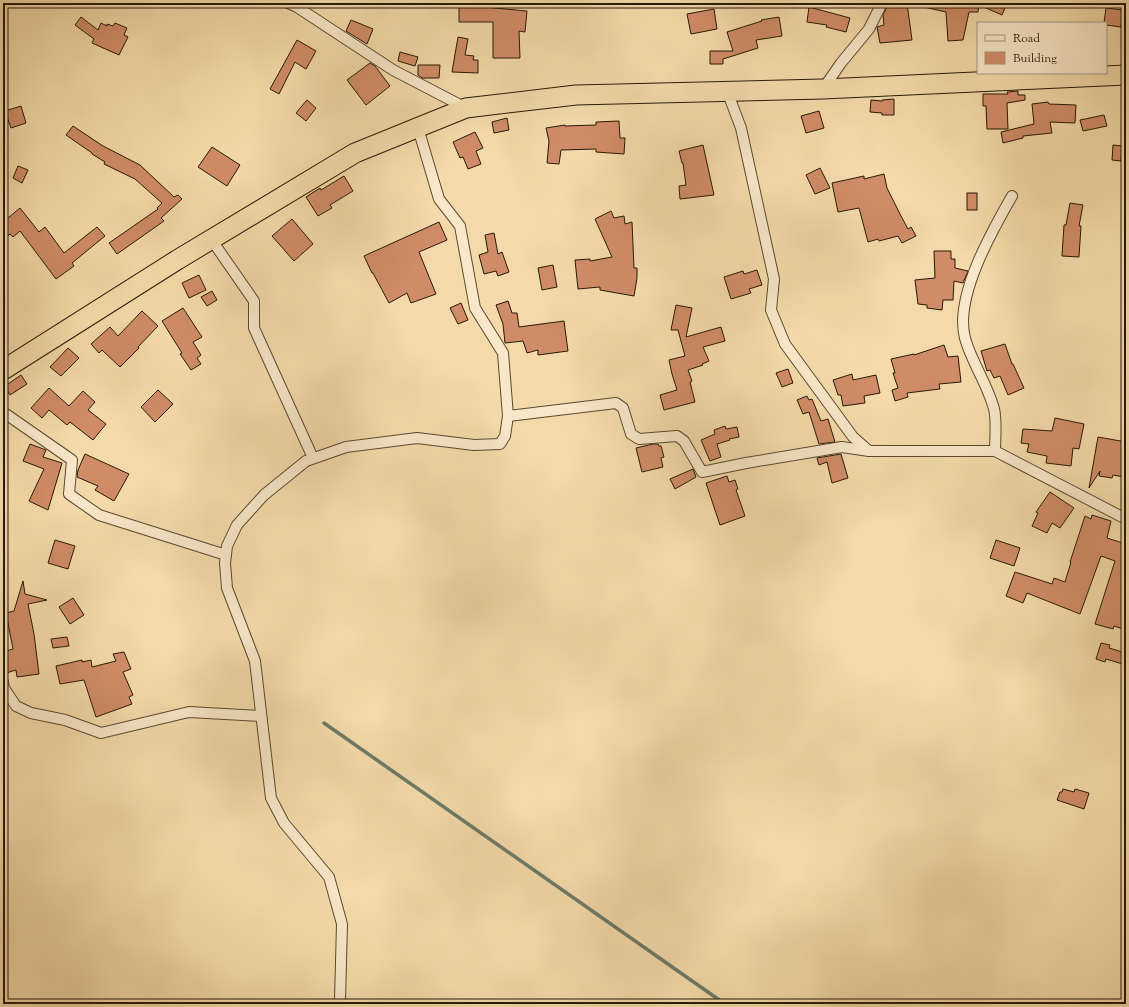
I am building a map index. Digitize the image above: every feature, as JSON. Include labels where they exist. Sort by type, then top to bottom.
[{"type":"highway","points":[[3,370],[211,239],[355,153],[466,108],[576,95],[823,89],[1126,75]]},
{"type":"street","points":[[288,3],[298,7],[393,70],[466,108]]},
{"type":"street","points":[[823,89],[841,63],[869,28],[882,3]]},
{"type":"street","points":[[727,92],[741,128],[774,279],[771,310],[784,344],[853,437],[869,451]]},
{"type":"street","points":[[341,1004],[342,924],[329,878],[284,823],[271,798],[255,660],[228,588],[225,563],[227,546],[237,525],[264,495],[306,461],[346,447],[417,438],[474,445],[500,444],[504,436],[508,416],[503,353],[475,308],[460,226],[439,199],[418,128]]},
{"type":"street","points":[[995,451],[994,409],[965,338],[963,317],[966,298],[976,268],[992,232],[1012,196]]},
{"type":"street","points":[[211,239],[254,301],[254,328],[314,458]]},
{"type":"street","points":[[508,416],[616,402],[623,408],[631,434],[639,439],[677,436],[684,441],[702,472],[842,447],[869,451],[995,451],[1126,519]]},
{"type":"street","points":[[3,412],[72,460],[69,494],[100,515],[226,555]]},
{"type":"street","points":[[3,682],[4,688],[16,706],[31,712],[65,720],[101,733],[189,712],[261,716]]},
{"type":"building","points":[[459,3],[484,3],[484,7],[527,11],[525,32],[519,31],[520,58],[493,58],[493,22],[459,22]]},
{"type":"building","points":[[907,3],[912,40],[880,43],[877,27],[884,25],[883,15],[888,4]]},
{"type":"building","points":[[925,3],[1007,3],[1002,15],[979,5],[978,12],[969,12],[963,40],[948,41],[946,12],[924,7]]},
{"type":"building","points":[[809,7],[850,18],[846,32],[826,27],[827,25],[807,22]]},
{"type":"building","points":[[1106,8],[1123,10],[1121,27],[1107,25],[1107,22],[1104,22]]},
{"type":"building","points":[[714,9],[717,29],[691,34],[687,14]]},
{"type":"building","points":[[81,17],[98,30],[101,23],[107,26],[107,24],[113,26],[115,23],[127,28],[124,35],[128,37],[119,55],[92,43],[94,39],[75,25]]},
{"type":"building","points":[[779,17],[782,36],[756,40],[758,48],[723,59],[723,64],[710,64],[710,51],[733,51],[727,32],[762,21],[761,20]]},
{"type":"building","points":[[351,20],[373,29],[367,44],[346,31]]},
{"type":"building","points":[[458,37],[468,39],[465,55],[474,56],[473,60],[478,60],[478,73],[452,72]]},
{"type":"building","points":[[297,40],[316,51],[306,69],[295,62],[279,94],[270,89]]},
{"type":"building","points":[[400,52],[418,57],[415,66],[398,61]]},
{"type":"building","points":[[370,63],[375,66],[390,86],[366,105],[347,80]]},
{"type":"building","points":[[418,65],[440,65],[439,78],[422,78],[418,75]]},
{"type":"building","points":[[1018,91],[1018,95],[1025,95],[1025,100],[1007,103],[1008,129],[987,129],[986,106],[983,106],[983,94],[1008,94],[1007,92]]},
{"type":"building","points":[[894,99],[894,115],[882,115],[882,113],[870,112],[871,100],[882,101]]},
{"type":"building","points":[[307,100],[316,108],[306,121],[296,113]]},
{"type":"building","points":[[1048,102],[1049,104],[1076,105],[1075,123],[1050,122],[1052,133],[1023,136],[1023,138],[1003,143],[1001,132],[1034,124],[1032,104]]},
{"type":"building","points":[[21,106],[26,123],[11,128],[5,111]]},
{"type":"building","points":[[819,111],[824,128],[806,133],[801,116]]},
{"type":"building","points":[[1104,115],[1107,126],[1083,131],[1080,120]]},
{"type":"building","points":[[507,118],[509,130],[494,133],[492,122]]},
{"type":"building","points":[[619,121],[620,138],[625,138],[624,154],[596,152],[596,149],[561,150],[559,164],[547,163],[549,141],[546,128],[565,125],[596,125],[596,122]]},
{"type":"building","points":[[73,126],[103,146],[140,165],[174,197],[178,195],[182,199],[161,218],[164,221],[117,254],[109,243],[158,209],[157,208],[162,203],[135,179],[104,164],[105,162],[66,135]]},
{"type":"building","points":[[475,132],[483,148],[476,151],[481,164],[468,169],[463,157],[460,158],[453,142]]},
{"type":"building","points":[[703,145],[714,195],[680,199],[679,186],[686,185],[683,163],[679,151]]},
{"type":"building","points":[[1113,145],[1122,146],[1121,161],[1112,160]]},
{"type":"building","points":[[212,147],[240,165],[227,186],[198,167]]},
{"type":"building","points":[[18,166],[28,170],[22,183],[13,178]]},
{"type":"building","points":[[820,168],[830,188],[815,194],[806,175]]},
{"type":"building","points":[[884,174],[887,188],[901,216],[908,229],[911,227],[916,236],[902,243],[898,236],[868,242],[859,208],[838,212],[832,183],[864,176],[864,179]]},
{"type":"building","points":[[344,176],[353,191],[330,205],[332,208],[318,216],[306,197]]},
{"type":"building","points":[[967,193],[977,193],[977,210],[967,210]]},
{"type":"building","points":[[1070,203],[1083,205],[1079,226],[1081,226],[1079,257],[1062,256],[1064,225],[1066,225]]},
{"type":"building","points":[[20,208],[39,232],[45,227],[64,253],[97,227],[105,236],[72,263],[74,266],[56,279],[20,231],[13,237],[10,234],[3,240],[3,222]]},
{"type":"building","points":[[611,211],[614,218],[624,216],[625,224],[632,222],[634,268],[637,268],[634,296],[600,290],[600,287],[578,289],[575,260],[590,259],[590,261],[612,257],[595,219]]},
{"type":"building","points":[[292,219],[313,244],[294,261],[272,236]]},
{"type":"building","points":[[439,222],[447,240],[419,252],[436,294],[411,303],[407,293],[389,303],[364,256]]},
{"type":"building","points":[[494,233],[498,254],[502,252],[509,272],[498,276],[496,271],[484,274],[479,255],[488,252],[485,235]]},
{"type":"building","points":[[934,251],[951,251],[951,259],[955,259],[955,268],[968,271],[963,283],[954,281],[953,300],[943,300],[942,310],[927,308],[927,305],[918,304],[915,280],[935,278]]},
{"type":"building","points":[[553,265],[557,287],[542,290],[538,268]]},
{"type":"building","points":[[757,270],[762,285],[749,289],[751,293],[731,299],[724,277],[743,271],[744,274]]},
{"type":"building","points":[[199,275],[206,290],[189,298],[182,283]]},
{"type":"building","points":[[212,291],[217,300],[207,306],[201,297]]},
{"type":"building","points":[[508,301],[512,313],[517,313],[519,327],[564,321],[568,351],[538,355],[538,350],[527,353],[523,341],[505,343],[503,324],[496,305]]},
{"type":"building","points":[[461,303],[468,320],[458,324],[450,308]]},
{"type":"building","points":[[676,305],[692,308],[686,337],[721,327],[725,341],[703,347],[709,361],[702,364],[703,365],[688,370],[692,381],[690,382],[695,402],[664,410],[660,395],[677,390],[669,360],[685,356],[678,330],[671,330]]},
{"type":"building","points":[[183,308],[202,337],[193,342],[201,355],[197,358],[201,364],[191,370],[180,354],[182,353],[162,321]]},
{"type":"building","points":[[142,311],[158,326],[120,367],[102,350],[99,353],[91,344],[110,327],[118,336]]},
{"type":"building","points":[[1005,344],[1012,364],[1024,388],[1008,395],[1000,376],[994,378],[990,370],[987,371],[981,351]]},
{"type":"building","points":[[944,345],[948,357],[958,356],[961,382],[939,384],[940,389],[907,393],[908,397],[895,401],[892,390],[898,388],[893,373],[895,373],[891,359],[914,355]]},
{"type":"building","points":[[68,348],[79,358],[61,376],[50,367]]},
{"type":"building","points":[[788,369],[793,383],[782,387],[776,373]]},
{"type":"building","points":[[852,374],[853,380],[876,375],[880,393],[864,396],[865,403],[843,406],[841,395],[838,395],[833,380]]},
{"type":"building","points":[[21,375],[27,384],[10,395],[5,386]]},
{"type":"building","points":[[49,388],[69,406],[83,391],[95,402],[88,410],[106,424],[93,440],[70,422],[67,425],[49,410],[42,418],[31,408]]},
{"type":"building","points":[[158,390],[173,404],[155,422],[141,407]]},
{"type":"building","points":[[807,396],[809,400],[812,399],[821,421],[828,419],[835,442],[819,444],[809,412],[803,414],[797,400]]},
{"type":"building","points":[[1055,418],[1084,424],[1079,449],[1073,448],[1071,466],[1046,463],[1047,456],[1027,452],[1029,444],[1021,443],[1023,429],[1052,431]]},
{"type":"building","points":[[725,426],[726,429],[737,427],[739,437],[717,444],[721,457],[710,461],[701,440],[715,434],[714,430]]},
{"type":"building","points":[[1098,437],[1126,442],[1126,468],[1124,477],[1113,475],[1112,478],[1099,476],[1100,471],[1089,488]]},
{"type":"building","points":[[30,444],[46,450],[43,457],[62,463],[48,510],[29,501],[44,469],[23,461]]},
{"type":"building","points":[[658,444],[661,446],[664,457],[661,458],[663,467],[642,472],[636,448]]},
{"type":"building","points":[[85,454],[129,474],[114,501],[95,490],[98,486],[77,477],[78,470]]},
{"type":"building","points":[[841,454],[848,478],[832,483],[827,462],[819,465],[817,458]]},
{"type":"building","points":[[693,469],[696,477],[675,489],[670,479]]},
{"type":"building","points":[[727,476],[729,482],[735,480],[738,489],[736,490],[745,516],[720,525],[706,483]]},
{"type":"building","points":[[1050,492],[1074,508],[1060,528],[1052,523],[1047,533],[1032,526],[1038,513],[1036,512]]},
{"type":"building","points":[[1092,515],[1111,521],[1107,538],[1126,544],[1126,619],[1123,629],[1114,626],[1113,629],[1095,624],[1115,561],[1101,556],[1080,614],[1027,593],[1023,603],[1006,596],[1015,572],[1052,584],[1054,578],[1065,582],[1085,516],[1091,519]]},
{"type":"building","points":[[55,540],[75,546],[68,569],[48,563]]},
{"type":"building","points":[[996,540],[1020,548],[1014,566],[990,558]]},
{"type":"building","points":[[23,581],[25,594],[47,600],[28,604],[34,634],[39,674],[17,677],[16,670],[6,673],[3,665],[3,652],[13,649],[6,613],[14,611]]},
{"type":"building","points":[[73,598],[84,615],[70,624],[59,607]]},
{"type":"building","points":[[67,637],[69,646],[53,648],[51,639]]},
{"type":"building","points":[[1101,643],[1110,645],[1109,648],[1126,653],[1126,665],[1106,659],[1105,662],[1096,659]]},
{"type":"building","points":[[124,652],[131,669],[123,672],[133,695],[129,697],[132,704],[96,717],[84,680],[60,684],[56,666],[82,660],[82,662],[91,660],[92,667],[116,661],[113,654]]},
{"type":"building","points":[[1063,789],[1074,792],[1075,789],[1089,793],[1084,809],[1057,800]]},
{"type":"waterway","points":[[324,723],[725,1004]]}]
